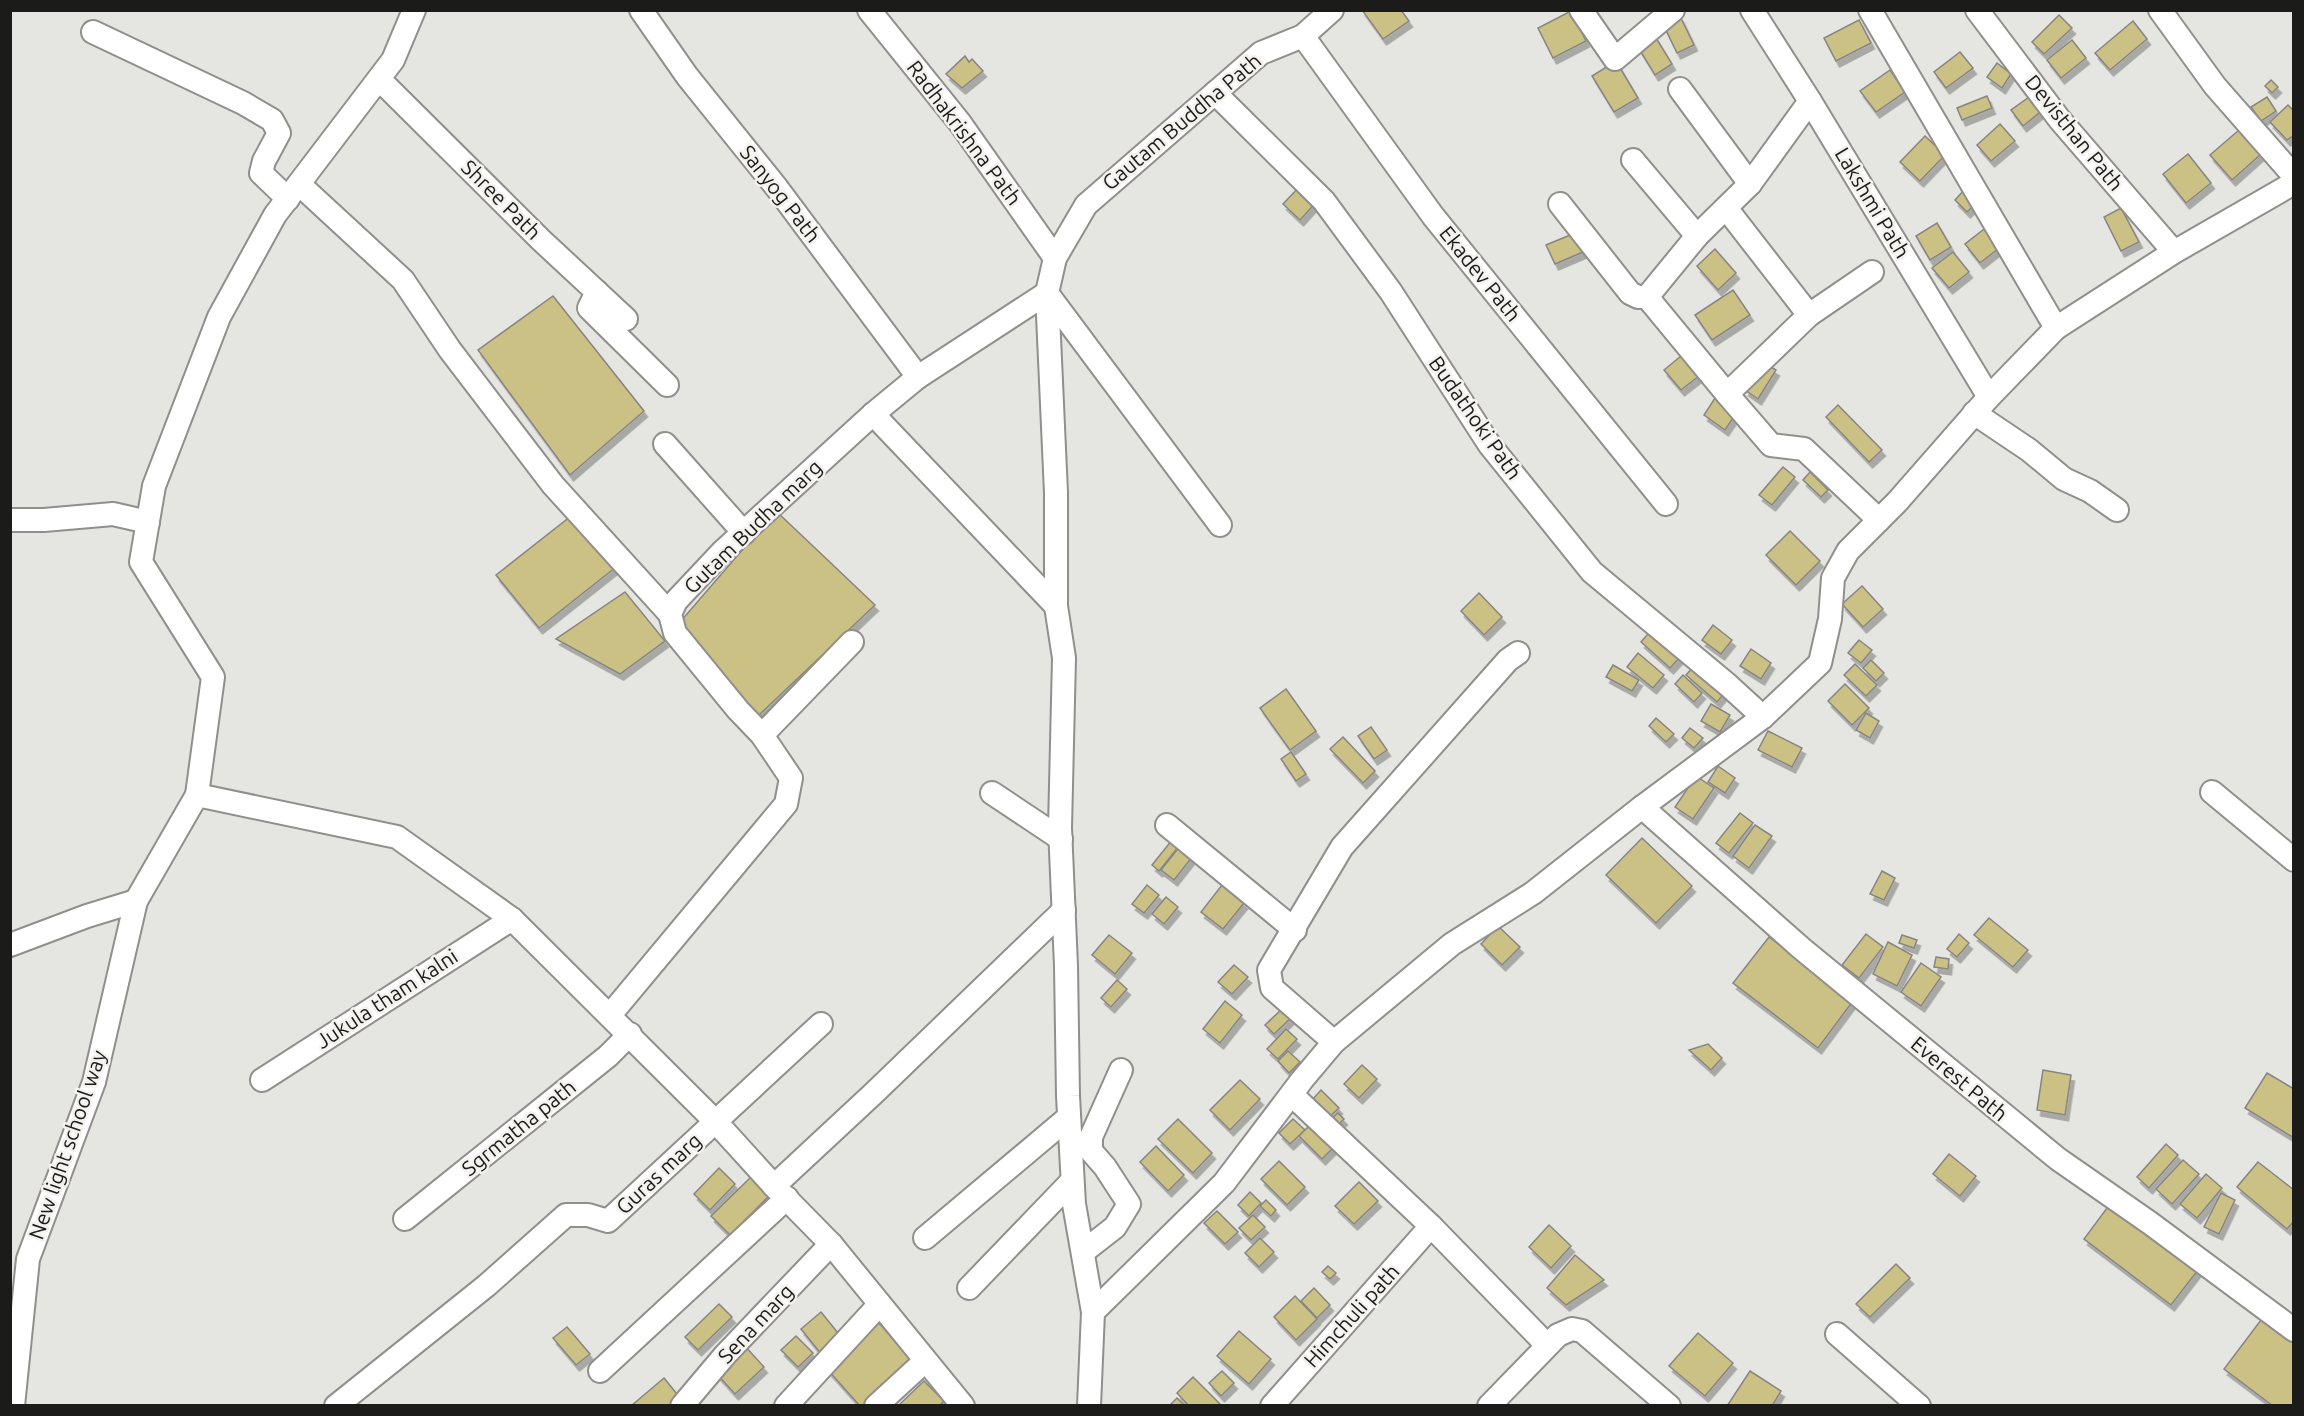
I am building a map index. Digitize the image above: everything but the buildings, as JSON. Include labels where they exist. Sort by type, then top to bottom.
[{"type":"street","points":[[414,10],[393,60],[275,215],[219,317],[154,486],[141,562],[213,677],[196,795],[397,837],[512,919],[630,1034],[831,1244],[963,1406]]},
{"type":"street","name":"Sanyog Path","points":[[641,10],[687,76],[777,188],[918,377]]},
{"type":"street","name":"Radhakrishna Path","points":[[869,10],[960,123],[1055,258]]},
{"type":"street","name":"Gautam Buddha Path","points":[[1055,258],[1086,205],[1260,53],[1303,36],[1332,10]]},
{"type":"street","points":[[1581,10],[1615,59],[1673,10]]},
{"type":"street","name":"Lakshmi Path","points":[[1752,10],[1810,101],[1982,405]]},
{"type":"street","points":[[1870,10],[2056,328]]},
{"type":"street","name":"Devisthan Path","points":[[1977,10],[2060,120],[2174,252]]},
{"type":"street","points":[[2160,10],[2215,86],[2294,176]]},
{"type":"street","points":[[93,32],[243,103],[272,120],[279,133],[264,161],[261,173],[293,192],[403,280],[450,350],[552,484],[670,614]]},
{"type":"street","name":"Ekadev Path","points":[[1303,36],[1433,216],[1666,504]]},
{"type":"street","name":"Shree Path","points":[[379,79],[541,240],[626,319]]},
{"type":"street","points":[[1680,89],[1750,184]]},
{"type":"street","name":"Budathoki Path","points":[[1215,93],[1324,201],[1390,292],[1489,444],[1592,572],[1763,717]]},
{"type":"street","points":[[1647,297],[1696,236],[1750,184],[1810,101]]},
{"type":"street","points":[[1633,160],[1696,236]]},
{"type":"street","points":[[1093,1312],[1224,1183],[1334,1042],[1452,944],[1533,893],[1642,807],[1763,717],[1820,663],[1830,619],[1833,578],[1848,551],[1897,502],[1982,405],[2056,328],[2174,252],[2294,183]]},
{"type":"street","points":[[1560,204],[1630,293],[1638,297],[1647,297]]},
{"type":"street","points":[[1726,208],[1809,315]]},
{"type":"street","points":[[1055,258],[1047,293],[1056,493],[1056,606],[1064,658],[1061,839],[1069,1117],[1072,1181],[1093,1312],[1089,1406]]},
{"type":"street","points":[[1727,394],[1809,315],[1872,272]]},
{"type":"street","points":[[597,292],[589,308],[667,385]]},
{"type":"street","points":[[1047,293],[1220,525]]},
{"type":"street","name":"Gutam Budha marg","points":[[610,1015],[786,804],[791,778],[762,735],[738,710],[675,633],[670,614],[676,601],[723,551],[873,414],[918,377],[1047,293]]},
{"type":"street","points":[[1647,297],[1771,445],[1795,450],[1804,449],[1879,520]]},
{"type":"street","points":[[1982,405],[2028,450],[2064,479],[2090,491],[2117,510]]},
{"type":"street","points":[[873,414],[1056,606]]},
{"type":"street","points":[[665,444],[744,533]]},
{"type":"street","points":[[10,520],[44,520],[113,514],[148,522]]},
{"type":"street","points":[[762,735],[852,642]]},
{"type":"street","points":[[1334,1042],[1272,988],[1269,970],[1295,930],[1342,847],[1508,660],[1518,653]]},
{"type":"street","points":[[992,792],[1061,839]]},
{"type":"street","points":[[2212,792],[2294,860]]},
{"type":"street","name":"New light school way","points":[[13,1392],[28,1259],[94,1082],[136,902],[196,795]]},
{"type":"street","name":"Everest Path","points":[[1642,807],[1801,948],[2058,1159],[2150,1223],[2294,1330]]},
{"type":"street","points":[[1167,825],[1295,930]]},
{"type":"street","points":[[10,945],[87,916],[136,902]]},
{"type":"street","points":[[600,1371],[780,1192],[874,1093],[1064,910]]},
{"type":"street","name":"Jukula tham kalni","points":[[262,1080],[512,919]]},
{"type":"street","points":[[715,1121],[822,1024]]},
{"type":"street","name":"Sgrmatha path","points":[[405,1219],[608,1056],[630,1034]]},
{"type":"street","points":[[1083,1252],[1115,1227],[1129,1204],[1105,1167],[1090,1151],[1091,1137],[1121,1070]]},
{"type":"street","points":[[1292,1095],[1431,1226],[1547,1345]]},
{"type":"street","points":[[925,1238],[1069,1117]]},
{"type":"street","name":"Guras marg","points":[[336,1406],[486,1286],[566,1215],[588,1215],[608,1221],[715,1121]]},
{"type":"street","points":[[969,1288],[1072,1181]]},
{"type":"street","name":"Himchuli path","points":[[1272,1406],[1431,1226]]},
{"type":"street","name":"Sena marg","points":[[682,1406],[725,1355],[831,1244]]},
{"type":"street","points":[[786,1406],[879,1305]]},
{"type":"street","points":[[1489,1406],[1547,1345],[1558,1335],[1572,1329],[1582,1331],[1660,1403]]},
{"type":"street","points":[[1837,1334],[1919,1406]]},
{"type":"street","points":[[876,1406],[925,1361]]}]
